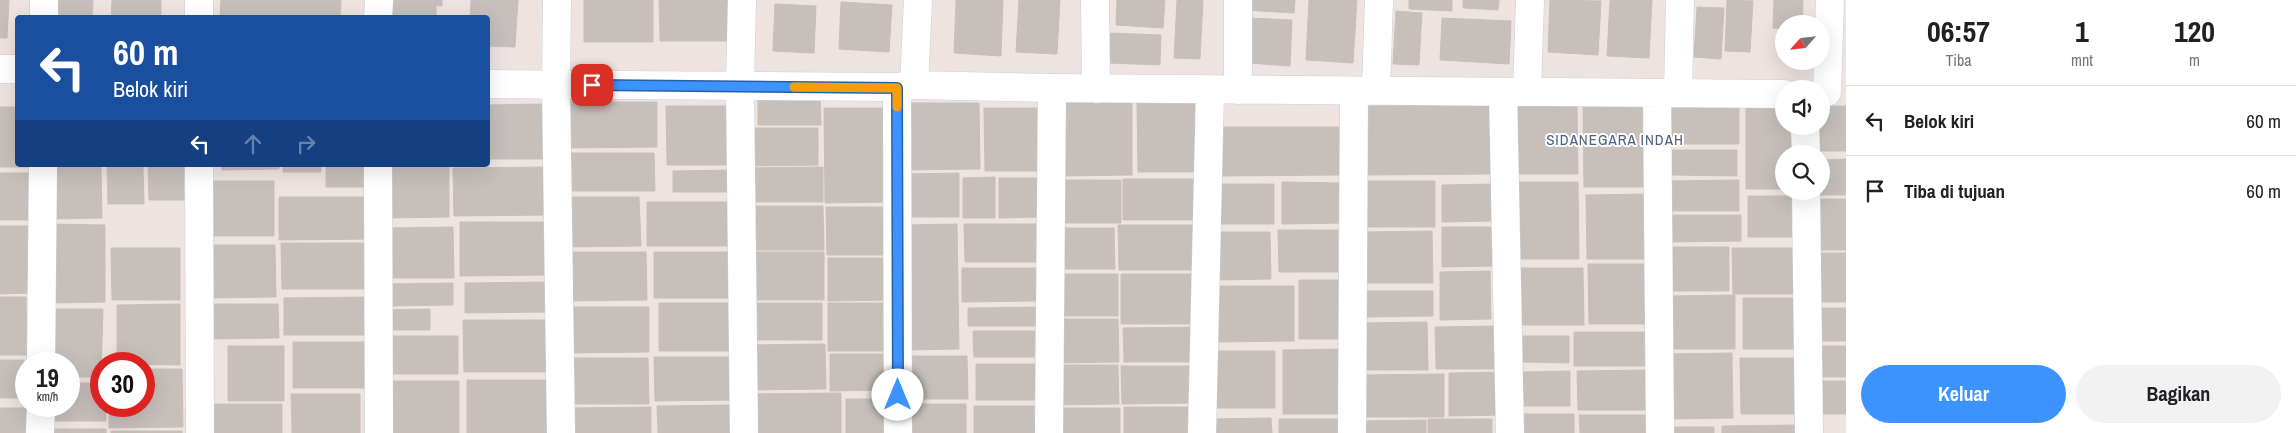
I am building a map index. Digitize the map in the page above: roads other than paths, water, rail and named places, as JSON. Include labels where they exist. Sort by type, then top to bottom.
[{"type":"street","points":[[44,0],[44,15]]},
{"type":"street","points":[[199,0],[199,15]]},
{"type":"street","points":[[378,15],[379,0]]},
{"type":"street","points":[[557,0],[556,85],[561,433]]},
{"type":"street","points":[[742,0],[740,86],[744,433]]},
{"type":"street","points":[[898,433],[906,86],[918,0]]},
{"type":"street","points":[[1095,0],[1096,89]]},
{"type":"street","points":[[1238,0],[1238,90]]},
{"type":"street","points":[[1352,433],[1365,90],[1379,0]]},
{"type":"street","points":[[1510,433],[1515,92],[1530,0]]},
{"type":"street","points":[[1660,433],[1667,93],[1680,0]]},
{"type":"street","points":[[1830,0],[1832,92]]},
{"type":"street","points":[[0,69],[15,70]]},
{"type":"street","points":[[490,84],[1775,94]]},
{"type":"street","points":[[1048,433],[1052,88]]},
{"type":"street","points":[[1202,433],[1210,90]]},
{"type":"street","points":[[41,352],[43,167]]},
{"type":"street","points":[[199,167],[200,433]]},
{"type":"street","points":[[378,167],[379,433]]},
{"type":"street","points":[[1806,200],[1809,433]]},
{"type":"street","points":[[40,433],[41,417]]},
{"type":"district","name":"SIDANEGARA INDAH","points":[[1615,139]]}]
